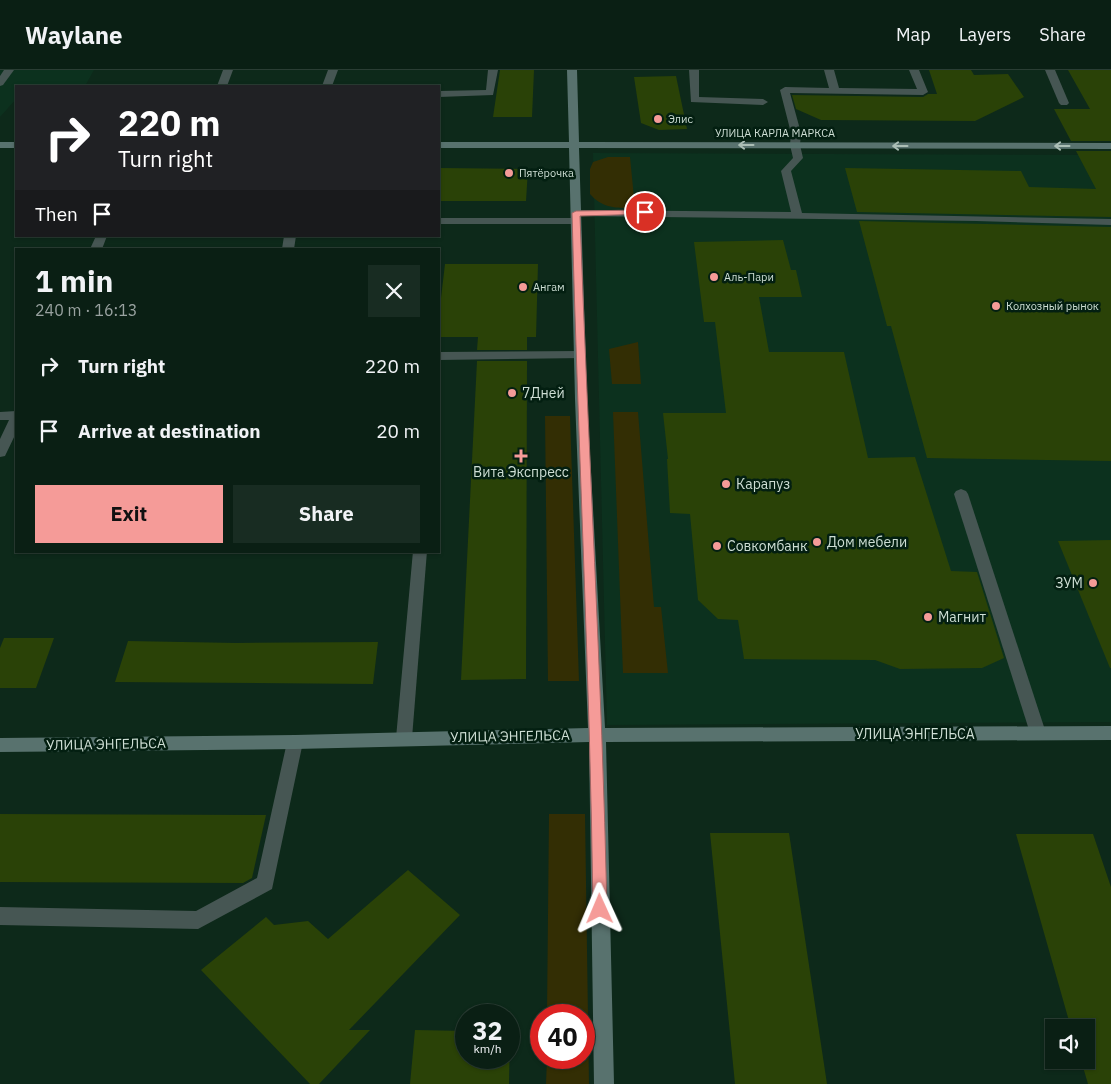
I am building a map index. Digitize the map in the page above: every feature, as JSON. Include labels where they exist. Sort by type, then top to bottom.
[{"type":"street","points":[[0,83],[9,70]]},
{"type":"street","points":[[222,85],[228,70]]},
{"type":"street","points":[[327,85],[333,70]]},
{"type":"street","points":[[440,94],[490,93],[493,70]]},
{"type":"street","points":[[572,70],[580,355],[597,735],[604,1084]]},
{"type":"street","points":[[694,70],[694,100],[763,102]]},
{"type":"street","points":[[829,70],[835,91]]},
{"type":"street","points":[[797,216],[786,171],[798,158],[795,146],[796,134],[785,90],[923,92],[914,70]]},
{"type":"street","points":[[1050,70],[1064,103]]},
{"type":"street","points":[[0,145],[15,145]]},
{"type":"street","name":"УЛИЦА КАРЛА МАРКСА","points":[[440,145],[1111,146]]},
{"type":"street","points":[[440,221],[576,217],[797,216],[1111,222]]},
{"type":"street","points":[[440,356],[580,355]]},
{"type":"street","points":[[0,416],[15,417]]},
{"type":"street","points":[[0,453],[15,419]]},
{"type":"street","points":[[961,494],[1038,734]]},
{"type":"street","points":[[404,738],[420,553]]},
{"type":"street","name":"УЛИЦА ЭНГЕЛЬСА","points":[[0,745],[296,742],[597,735],[1111,733]]},
{"type":"street","points":[[0,916],[198,920],[265,883],[296,742]]},
{"type":"shaded area","points":[[0,70],[94,70],[86,85],[15,85],[15,100],[0,117]]},
{"type":"shaded area","points":[[593,153],[1111,155],[1111,722],[607,725]]},
{"type":"shaded area","points":[[608,157],[630,157],[635,208],[616,208],[605,205],[590,194],[590,169],[593,162]]},
{"type":"shaded area","points":[[638,342],[641,384],[612,384],[609,349]]},
{"type":"shaded area","points":[[613,412],[638,412],[654,607],[661,607],[668,673],[623,673]]},
{"type":"shaded area","points":[[545,416],[570,416],[579,681],[548,681]]},
{"type":"shaded area","points":[[549,814],[585,814],[588,1004],[547,1004]]},
{"type":"shaded area","points":[[547,1069],[589,1069],[589,1084],[546,1084]]},
{"type":"building","points":[[500,70],[534,70],[532,117],[493,117]]},
{"type":"building","points":[[929,70],[971,70],[974,75],[1008,74],[1024,97],[975,121],[821,120],[796,109],[792,95],[923,97],[928,94],[937,94]]},
{"type":"building","points":[[1068,70],[1111,70],[1111,141],[1071,141],[1054,109],[1090,109]]},
{"type":"building","points":[[676,76],[687,129],[659,130],[641,123],[634,77]]},
{"type":"building","points":[[1076,151],[1111,151],[1111,217],[857,212],[845,168],[1021,171],[1029,187],[1096,189]]},
{"type":"building","points":[[440,168],[528,169],[526,201],[440,201]]},
{"type":"building","points":[[859,221],[1111,227],[1111,461],[927,458],[891,326],[887,326]]},
{"type":"building","name":"Дом мебели","points":[[783,240],[791,270],[796,270],[802,297],[759,297],[769,352],[844,352],[868,458],[915,457],[951,571],[977,572],[1004,658],[982,668],[900,669],[875,660],[744,659],[738,620],[718,619],[698,600],[690,514],[670,513],[668,459],[663,413],[726,413],[715,322],[704,322],[694,242]]},
{"type":"building","points":[[445,264],[538,264],[536,337],[527,337],[527,350],[477,350],[478,337],[440,337],[441,298]]},
{"type":"building","points":[[477,361],[527,361],[526,679],[461,680]]},
{"type":"building","name":"ЗУМ","points":[[1111,540],[1111,668],[1110,668],[1058,541]]},
{"type":"building","points":[[4,638],[54,638],[36,688],[0,688],[0,648]]},
{"type":"building","points":[[128,641],[236,643],[378,642],[373,684],[115,682]]},
{"type":"building","points":[[0,814],[266,815],[252,878],[243,883],[0,882]]},
{"type":"building","points":[[710,833],[789,833],[827,1084],[735,1084]]},
{"type":"building","points":[[1016,834],[1093,834],[1111,887],[1111,1084],[1088,1084],[1084,1069],[1095,1069],[1095,1019],[1068,1019]]},
{"type":"building","points":[[408,870],[460,915],[349,1030],[370,1030],[319,1084],[310,1084],[201,970],[266,917],[274,925],[308,921],[328,939]]},
{"type":"building","points":[[415,1030],[455,1031],[455,1069],[509,1069],[509,1084],[410,1084]]},
{"type":"place","name":"Элис","points":[[658,119]]},
{"type":"place","name":"Пятёрочка","points":[[509,173]]},
{"type":"place","name":"Аль-Пари","points":[[714,277]]},
{"type":"place","name":"Ангам","points":[[523,287]]},
{"type":"place","name":"Колхозный рынок","points":[[996,306]]},
{"type":"place","name":"7Дней","points":[[512,393]]},
{"type":"place","name":"Вита Экспресс","points":[[521,456]]},
{"type":"place","name":"Карапуз","points":[[726,484]]},
{"type":"place","name":"Дом мебели","points":[[817,542]]},
{"type":"place","name":"Совкомбанк","points":[[717,546]]},
{"type":"place","name":"ЗУМ","points":[[1093,583]]},
{"type":"place","name":"Магнит","points":[[928,617]]},
{"type":"route","points":[[600,909],[597,735],[581,399],[576,213],[645,212]]}]
